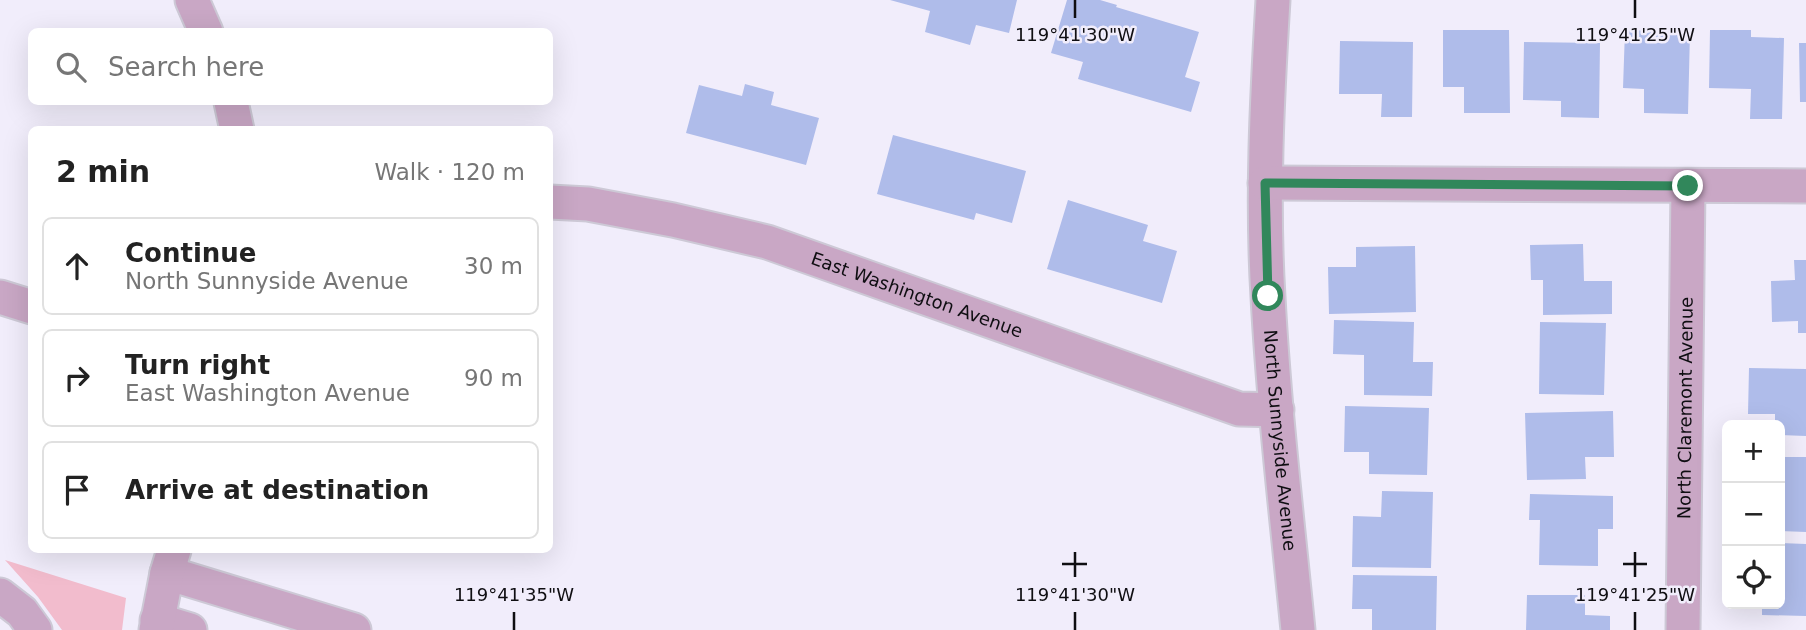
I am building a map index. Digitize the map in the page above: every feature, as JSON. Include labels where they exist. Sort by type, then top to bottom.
[{"type":"street","points":[[192,0],[204,28]]},
{"type":"street","name":"North Sunnyside Avenue","points":[[1273,0],[1265,183],[1268,296],[1298,630]]},
{"type":"street","points":[[232,105],[236,126]]},
{"type":"street","points":[[1265,183],[1806,186]]},
{"type":"street","name":"North Claremont Avenue","points":[[1683,630],[1688,186]]},
{"type":"street","name":"East Washington Avenue","points":[[553,202],[588,204],[767,242],[1239,409],[1277,410]]},
{"type":"street","points":[[0,297],[28,306]]},
{"type":"street","points":[[190,630],[157,625],[170,561],[354,630]]},
{"type":"street","points":[[0,595],[22,612],[35,630]]},
{"type":"shaded area","points":[[5,560],[126,598],[122,630],[62,630],[38,597]]},
{"type":"building","points":[[890,0],[1017,0],[1009,33],[976,25],[970,45],[925,32],[930,11]]},
{"type":"building","points":[[1067,0],[1100,0],[1199,32],[1185,77],[1200,82],[1191,112],[1078,79],[1083,62],[1051,53]]},
{"type":"building","points":[[1443,30],[1509,30],[1510,113],[1464,113],[1464,87],[1443,87]]},
{"type":"building","points":[[1625,30],[1690,32],[1688,114],[1644,113],[1644,89],[1623,88]]},
{"type":"building","points":[[1710,30],[1751,30],[1751,37],[1784,38],[1782,119],[1750,119],[1751,89],[1709,88]]},
{"type":"building","points":[[1340,41],[1413,42],[1412,117],[1381,117],[1382,94],[1339,94]]},
{"type":"building","points":[[1524,42],[1600,43],[1599,118],[1561,117],[1561,101],[1523,100]]},
{"type":"building","points":[[1799,43],[1806,43],[1806,102],[1800,102]]},
{"type":"building","points":[[745,84],[774,92],[771,105],[819,118],[806,165],[686,133],[699,85],[742,96]]},
{"type":"building","points":[[893,135],[1026,171],[1012,223],[976,213],[974,220],[877,194]]},
{"type":"building","points":[[1068,200],[1148,225],[1143,241],[1177,251],[1162,303],[1047,269]]},
{"type":"building","points":[[1583,244],[1584,281],[1612,281],[1612,314],[1543,315],[1543,280],[1531,280],[1530,245]]},
{"type":"building","points":[[1415,246],[1416,312],[1329,314],[1328,267],[1356,267],[1356,247]]},
{"type":"building","points":[[1794,260],[1806,260],[1806,333],[1798,333],[1798,321],[1772,322],[1771,281],[1795,280]]},
{"type":"building","points":[[1334,320],[1414,322],[1413,362],[1433,362],[1432,396],[1364,395],[1364,355],[1333,354]]},
{"type":"building","points":[[1540,322],[1606,323],[1604,395],[1539,394]]},
{"type":"building","points":[[1749,368],[1806,369],[1806,436],[1785,435],[1785,420],[1775,420],[1775,414],[1748,414]]},
{"type":"building","points":[[1345,406],[1429,408],[1427,475],[1369,474],[1369,452],[1344,452]]},
{"type":"building","points":[[1613,411],[1614,457],[1585,457],[1586,479],[1527,480],[1525,413]]},
{"type":"building","points":[[1785,457],[1806,457],[1806,532],[1785,531]]},
{"type":"building","points":[[1382,491],[1433,492],[1431,568],[1352,567],[1353,516],[1381,517]]},
{"type":"building","points":[[1530,494],[1613,496],[1613,529],[1598,529],[1598,566],[1539,565],[1540,520],[1529,520]]},
{"type":"building","points":[[1785,543],[1806,544],[1806,616],[1762,615],[1762,609],[1785,609]]},
{"type":"building","points":[[1353,575],[1437,576],[1436,630],[1372,630],[1372,609],[1352,609]]},
{"type":"building","points":[[1527,595],[1585,595],[1585,615],[1610,616],[1610,630],[1526,630]]},
{"type":"route","points":[[1268,296],[1265,183],[1688,186]]}]
